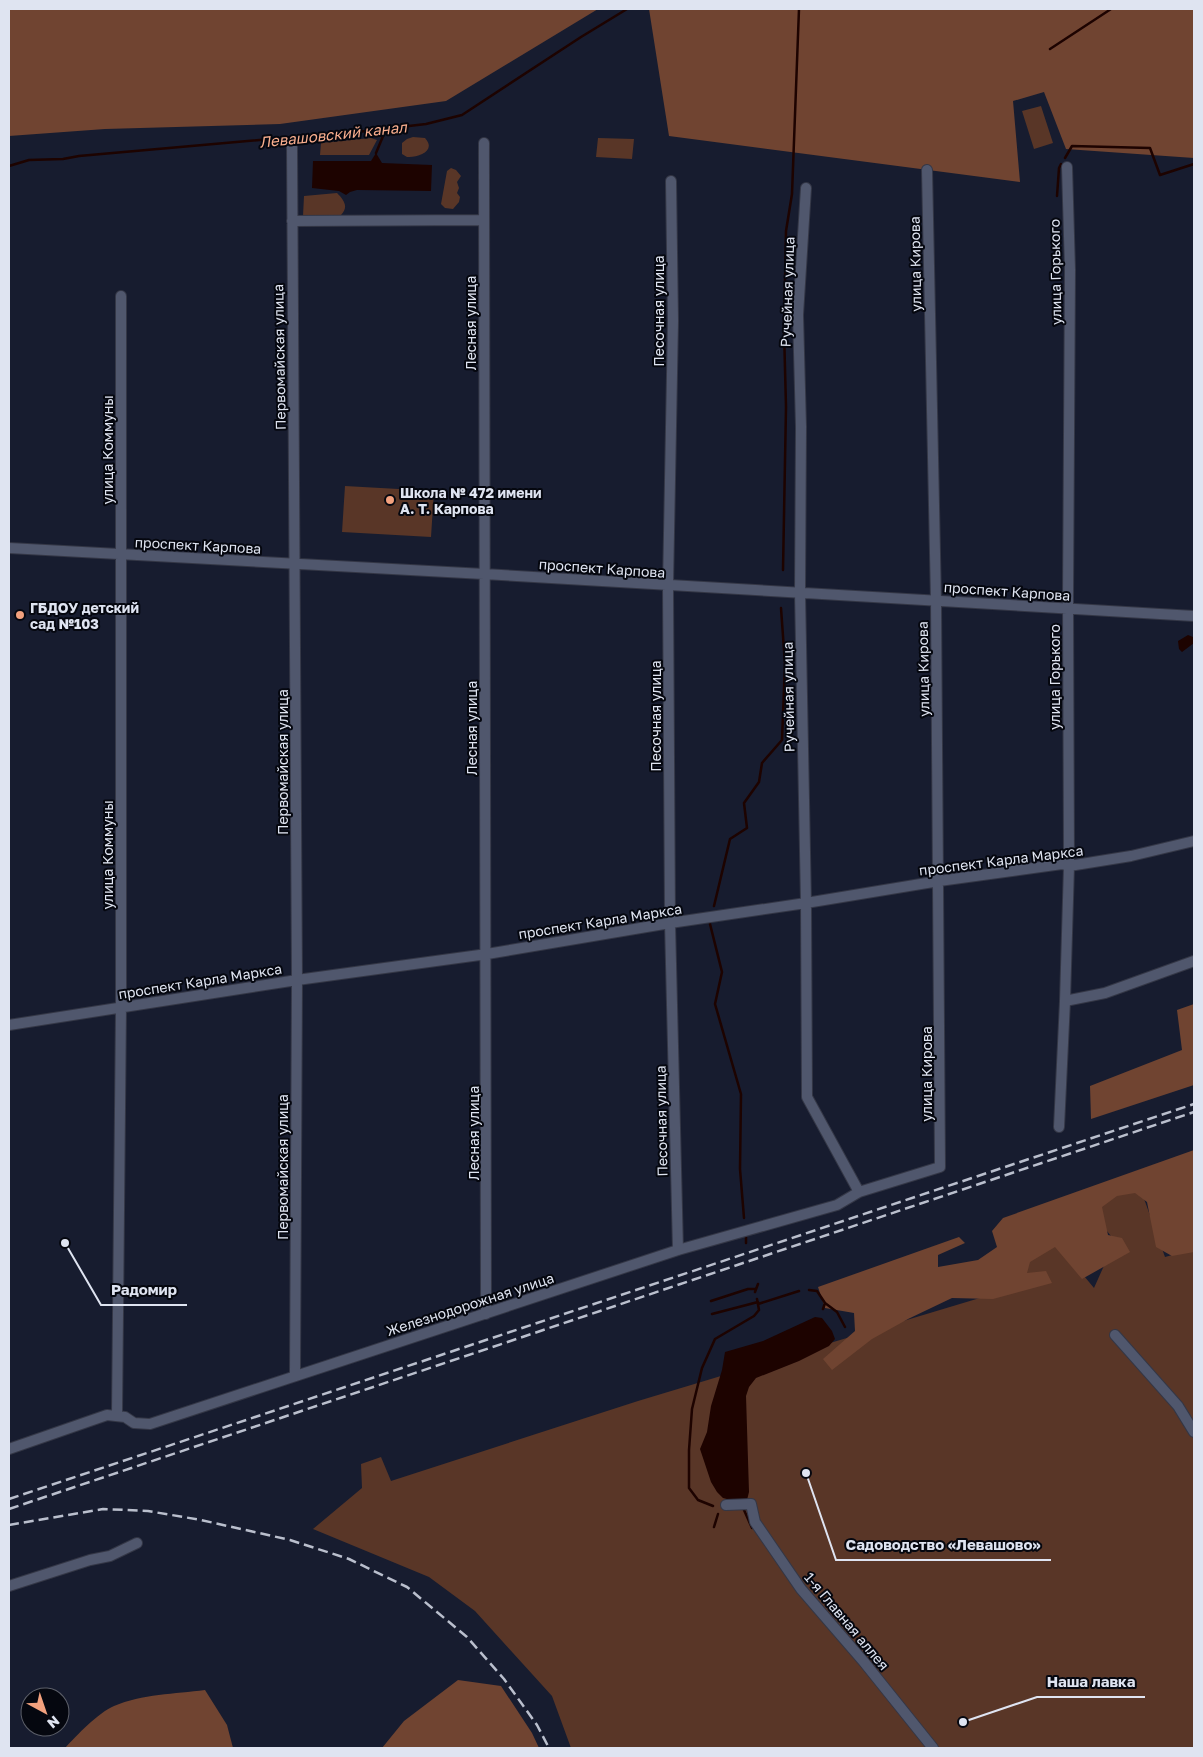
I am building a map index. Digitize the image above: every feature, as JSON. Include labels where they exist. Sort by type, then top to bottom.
[{"type":"street","name":"Лесная улица","points":[[484,143],[484,574],[487,954],[486,1314]]},
{"type":"street","name":"Первомайская улица","points":[[292,147],[297,980],[295,1376]]},
{"type":"street","name":"улица Горького","points":[[1059,1128],[1066,1001],[1069,866],[1070,270],[1067,166]]},
{"type":"street","name":"улица Кирова","points":[[927,170],[936,601],[940,1167]]},
{"type":"street","name":"Песочная улица","points":[[671,181],[673,321],[668,586],[670,923],[678,1250]]},
{"type":"street","name":"Ручейная улица","points":[[806,188],[798,315],[801,427],[800,593],[806,903],[807,1096],[860,1192]]},
{"type":"street","points":[[292,221],[484,220]]},
{"type":"street","name":"улица Коммуны","points":[[117,1415],[121,1007],[121,296]]},
{"type":"street","name":"проспект Карпова","points":[[9,548],[1194,616]]},
{"type":"street","name":"проспект Карла Маркса","points":[[9,1025],[297,980],[487,954],[939,880],[1062,864],[1069,866],[1130,856],[1194,841]]},
{"type":"street","points":[[1066,1001],[1105,993],[1194,961]]},
{"type":"street","name":"Железнодорожная улица","points":[[117,1415],[125,1417],[134,1423],[150,1424],[678,1250],[836,1205],[860,1192],[940,1167]]},
{"type":"street","points":[[1115,1335],[1178,1406],[1194,1432]]},
{"type":"street","points":[[9,1449],[107,1415],[117,1415]]},
{"type":"street","name":"1-я Главная аллея","points":[[726,1505],[751,1504],[755,1522],[801,1589],[864,1662],[933,1748]]},
{"type":"street","points":[[9,1586],[90,1560],[110,1556],[137,1543]]},
{"type":"shaded area","points":[[9,9],[598,9],[446,101],[280,124],[105,129],[9,136]]},
{"type":"shaded area","points":[[649,9],[1194,9],[1194,158],[1066,149],[1044,92],[1013,101],[1020,182],[669,136]]},
{"type":"shaded area","points":[[1041,106],[1053,143],[1034,149],[1022,111]]},
{"type":"shaded area","points":[[413,137],[425,138],[429,147],[421,155],[407,157],[402,154],[402,143]]},
{"type":"shaded area","points":[[371,138],[377,140],[369,155],[320,155],[321,143]]},
{"type":"shaded area","points":[[598,138],[634,139],[632,159],[596,157]]},
{"type":"shaded area","points":[[376,153],[382,163],[432,165],[431,191],[357,190],[346,195],[339,191],[312,188],[313,161],[371,161]]},
{"type":"shaded area","points":[[451,168],[456,170],[461,176],[457,182],[459,202],[453,209],[445,208],[441,204],[447,171]]},
{"type":"shaded area","points":[[337,193],[345,204],[345,209],[341,215],[303,216],[304,196]]},
{"type":"shaded area","points":[[345,486],[434,491],[431,537],[342,532]]},
{"type":"shaded area","points":[[1188,635],[1193,637],[1194,643],[1182,652],[1179,649],[1178,641]]},
{"type":"shaded area","points":[[1194,1004],[1194,1085],[1091,1119],[1090,1086],[1182,1050],[1177,1010]]},
{"type":"shaded area","points":[[1194,1150],[1194,1252],[1172,1256],[1156,1247],[1147,1202],[1135,1193],[1117,1196],[1102,1207],[1108,1235],[1122,1238],[1130,1252],[1082,1279],[1055,1247],[1030,1262],[1027,1273],[1046,1271],[1052,1283],[993,1299],[952,1298],[872,1339],[832,1370],[823,1359],[855,1331],[854,1313],[825,1308],[818,1287],[959,1237],[965,1243],[938,1255],[938,1267],[978,1260],[997,1247],[992,1231],[1003,1218]]},
{"type":"shaded area","points":[[1138,1182],[1165,1257],[1194,1249],[1194,1748],[571,1748],[552,1696],[475,1611],[429,1577],[313,1529],[362,1488],[361,1464],[381,1457],[391,1481],[638,1401],[1026,1284],[1010,1261],[1050,1235],[1094,1288],[1115,1241],[1086,1205]]},
{"type":"shaded area","points":[[815,1317],[822,1318],[832,1331],[835,1339],[829,1346],[799,1361],[756,1378],[749,1387],[746,1396],[749,1492],[747,1500],[743,1503],[723,1498],[711,1482],[700,1449],[707,1432],[711,1406],[722,1370],[725,1352],[763,1341]]},
{"type":"shaded area","points":[[458,1680],[501,1686],[532,1733],[539,1748],[382,1748],[404,1721]]},
{"type":"shaded area","points":[[205,1690],[227,1725],[233,1748],[65,1748],[95,1719],[114,1706],[147,1697]]},
{"type":"waterway","name":"Левашовский канал","points":[[9,166],[29,160],[63,159],[293,137],[315,137],[426,124],[462,115],[627,9]]},
{"type":"waterway","points":[[783,570],[786,407],[784,330],[786,231],[792,194],[799,9]]},
{"type":"waterway","points":[[1050,49],[1111,9]]},
{"type":"waterway","points":[[376,153],[386,129]]},
{"type":"waterway","points":[[1065,158],[1072,146],[1150,148],[1160,175],[1194,164]]},
{"type":"waterway","points":[[1057,196],[1061,164]]},
{"type":"waterway","points":[[714,906],[730,839],[747,828],[744,803],[759,782],[762,763],[782,740],[785,664],[781,608]]},
{"type":"waterway","points":[[710,924],[722,972],[715,1004],[741,1094],[740,1169],[744,1218]]},
{"type":"waterway","points":[[746,1237],[746,1243]]},
{"type":"waterway","points":[[755,1292],[758,1284]]},
{"type":"waterway","points":[[711,1301],[748,1289],[755,1289]]},
{"type":"waterway","points":[[809,1290],[817,1291],[825,1303],[823,1309]]},
{"type":"waterway","points":[[758,1304],[799,1291]]},
{"type":"waterway","points":[[713,1506],[698,1500],[689,1488],[692,1409],[702,1368],[715,1339],[754,1316],[759,1310],[757,1299]]},
{"type":"waterway","points":[[712,1314],[758,1302]]},
{"type":"waterway","points":[[825,1303],[837,1312],[845,1327]]},
{"type":"waterway","points":[[744,1510],[752,1528]]},
{"type":"waterway","points":[[714,1527],[718,1514]]},
{"type":"railway","points":[[9,1499],[1194,1104]]},
{"type":"railway","points":[[9,1509],[1194,1112]]},
{"type":"railway","points":[[9,1525],[103,1509],[148,1511],[201,1520],[290,1540],[349,1559],[407,1587],[467,1637],[504,1679],[537,1725],[549,1748]]},
{"type":"place","name":"Школа № 472 имени А. Т. Карпова","points":[[390,500]]},
{"type":"place","name":"ГБДОУ детский сад №103","points":[[20,615]]},
{"type":"place","name":"Радомир","points":[[65,1243]]},
{"type":"place","name":"Садоводство «Левашово»","points":[[806,1473]]},
{"type":"place","name":"Наша лавка","points":[[963,1722]]}]
